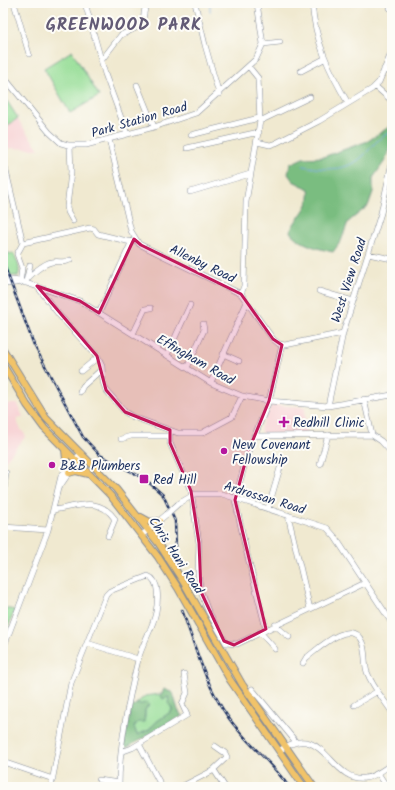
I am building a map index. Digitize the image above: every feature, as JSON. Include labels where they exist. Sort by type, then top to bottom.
[{"type":"main road","name":"Chris Hani Road","points":[[3,349],[46,418],[101,473],[137,514],[154,537],[184,583],[239,679],[314,787]]},
{"type":"main road","name":"Chris Hani Road","points":[[3,365],[37,418],[110,495],[142,535],[178,588],[230,680],[304,787]]},
{"type":"main road","points":[[64,448],[68,470],[90,474]]},
{"type":"main road","points":[[137,514],[150,522],[159,521],[154,537]]},
{"type":"street","points":[[14,3],[29,54]]},
{"type":"street","points":[[85,3],[102,61],[127,134]]},
{"type":"street","points":[[196,3],[205,45],[219,94]]},
{"type":"street","points":[[257,3],[262,44],[280,42]]},
{"type":"street","points":[[312,3],[316,35],[324,59],[348,103]]},
{"type":"street","points":[[102,61],[121,35],[142,25],[145,8]]},
{"type":"street","name":"Park Station Road","points":[[70,146],[86,145],[194,115],[250,67],[260,54],[262,44]]},
{"type":"street","points":[[257,142],[270,145],[348,103],[375,86],[392,51]]},
{"type":"street","points":[[301,71],[324,59]]},
{"type":"street","points":[[241,294],[244,286],[245,218],[250,174],[260,119],[258,78],[250,67]]},
{"type":"street","points":[[384,69],[392,74]]},
{"type":"street","points":[[3,76],[48,132],[61,143],[70,146],[71,172],[68,212],[72,221]]},
{"type":"street","points":[[137,85],[154,127]]},
{"type":"street","points":[[375,86],[392,101]]},
{"type":"street","points":[[191,135],[260,119],[310,97]]},
{"type":"street","points":[[187,148],[258,132]]},
{"type":"street","points":[[99,313],[133,241],[109,139]]},
{"type":"street","name":"West View Road","points":[[328,406],[343,333],[385,199],[392,162]]},
{"type":"street","points":[[5,167],[23,243],[17,254],[22,268],[23,282]]},
{"type":"street","points":[[190,192],[250,174]]},
{"type":"street","points":[[23,243],[90,228],[94,229],[98,234],[133,241]]},
{"type":"street","name":"Allenby Road","points":[[133,241],[241,294],[273,339],[282,345]]},
{"type":"street","points":[[368,254],[392,260]]},
{"type":"street","points":[[23,282],[49,263],[64,263],[70,260]]},
{"type":"street","points":[[23,282],[30,265]]},
{"type":"street","name":"Effingham Road","points":[[3,279],[37,286],[80,302],[218,387],[242,396],[269,401],[328,406],[392,395]]},
{"type":"street","name":"Effingham Road","points":[[3,284],[23,282]]},
{"type":"street","points":[[37,286],[59,315],[98,357],[106,390],[126,412],[170,433],[191,495],[199,543],[198,574],[201,592],[208,611],[224,640],[228,644],[234,645],[275,624],[365,583]]},
{"type":"street","points":[[319,291],[353,301]]},
{"type":"street","points":[[212,380],[247,302]]},
{"type":"street","points":[[167,355],[190,305]]},
{"type":"street","points":[[133,334],[145,309],[151,308]]},
{"type":"street","points":[[187,368],[204,330],[203,324]]},
{"type":"street","points":[[266,629],[238,518],[235,498],[248,452],[269,401],[282,345],[289,345],[343,333]]},
{"type":"street","points":[[223,354],[239,361]]},
{"type":"street","points":[[81,371],[98,357]]},
{"type":"street","points":[[80,392],[83,386],[102,369]]},
{"type":"street","points":[[121,439],[131,436],[170,433],[199,434],[232,418],[242,396]]},
{"type":"street","points":[[364,399],[372,435]]},
{"type":"street","points":[[320,464],[328,435]]},
{"type":"street","points":[[254,436],[372,435],[381,441],[392,453]]},
{"type":"street","points":[[3,649],[48,530],[58,489],[68,470],[83,455]]},
{"type":"street","points":[[268,509],[280,468]]},
{"type":"street","points":[[3,498],[6,473]]},
{"type":"street","name":"Ardrossan Road","points":[[142,535],[178,504],[191,495],[214,493],[288,515],[330,530],[392,624]]},
{"type":"street","points":[[53,510],[84,504],[105,509],[114,518],[108,536]]},
{"type":"street","points":[[288,515],[310,609]]},
{"type":"street","points":[[3,527],[48,530]]},
{"type":"street","points":[[51,787],[71,683],[108,592],[143,577],[150,576],[156,582],[156,607],[138,659],[121,752],[119,785],[99,780]]},
{"type":"street","points":[[275,624],[289,637]]},
{"type":"street","points":[[260,632],[275,649]]},
{"type":"street","points":[[303,663],[306,658],[335,636],[344,632],[351,633],[362,642],[367,671],[392,712]]},
{"type":"street","points":[[87,643],[138,659]]},
{"type":"street","points":[[121,752],[139,744],[186,717],[187,714],[182,704],[187,693],[184,674]]},
{"type":"street","points":[[252,689],[295,742]]},
{"type":"street","points":[[354,705],[378,691]]},
{"type":"street","points":[[280,753],[295,742],[304,741],[316,747],[348,775],[354,778],[366,778],[378,773],[392,764]]},
{"type":"street","points":[[139,744],[162,787]]},
{"type":"street","points":[[181,787],[212,770],[227,756],[215,746]]},
{"type":"street","points":[[3,762],[53,779]]},
{"type":"street","points":[[212,770],[217,773],[226,787]]},
{"type":"street","points":[[378,773],[387,787]]},
{"type":"highlighted area","points":[[134,239],[141,245],[241,294],[273,339],[282,345],[269,401],[248,452],[235,500],[266,629],[234,645],[224,641],[201,592],[199,543],[191,491],[170,443],[170,430],[125,412],[106,390],[97,356],[37,286],[80,301],[99,313]]},
{"type":"shaded area","points":[[3,95],[24,129],[39,149],[3,148]]},
{"type":"shaded area","points":[[3,404],[18,404],[23,417],[16,418],[20,428],[26,436],[4,462],[3,471]]},
{"type":"shaded area","name":"Redhill Clinic","points":[[271,405],[305,407],[306,433],[262,434],[260,429]]},
{"type":"green space","points":[[72,51],[99,96],[70,113],[44,68]]},
{"type":"green space","points":[[3,95],[18,118],[3,129]]},
{"type":"green space","points":[[392,125],[392,144],[384,162],[373,178],[373,192],[368,206],[348,222],[341,241],[333,252],[304,243],[294,236],[290,232],[306,207],[309,189],[293,181],[288,174],[290,164],[303,158],[323,157],[368,141]]},
{"type":"green space","points":[[3,246],[9,254],[13,253],[16,258],[19,267],[18,276],[6,276],[3,270]]},
{"type":"green space","points":[[3,608],[15,610],[3,639]]},
{"type":"green space","points":[[164,689],[173,693],[178,710],[182,716],[126,748],[124,744],[131,708],[136,704],[147,702],[149,704],[145,710],[144,722],[138,722],[134,727],[137,735],[149,730],[156,722],[172,711],[172,708],[168,703],[169,697],[163,699],[161,696]]},
{"type":"green space","points":[[161,694],[161,696],[165,698],[169,697],[172,711],[156,722],[149,730],[137,735],[134,727],[137,722],[145,718],[145,710],[149,706],[136,704],[145,696]]},
{"type":"waterway","points":[[210,3],[210,12]]},
{"type":"waterway","points":[[303,166],[334,169],[349,165],[362,157],[383,136],[392,132]]},
{"type":"railway","points":[[3,262],[34,345],[83,437],[100,455],[145,479],[163,495],[175,521],[176,548]]},
{"type":"railway","points":[[182,610],[207,679],[220,705],[235,726],[289,787]]},
{"type":"place","name":"Redhill Clinic","points":[[284,422]]},
{"type":"place","name":"New Covenant Fellowship","points":[[224,451]]},
{"type":"place","name":"B&B Plumbers","points":[[52,465]]},
{"type":"place","name":"Red Hill","points":[[144,479]]},
{"type":"district","name":"GREENWOOD PARK","points":[[124,24]]}]
